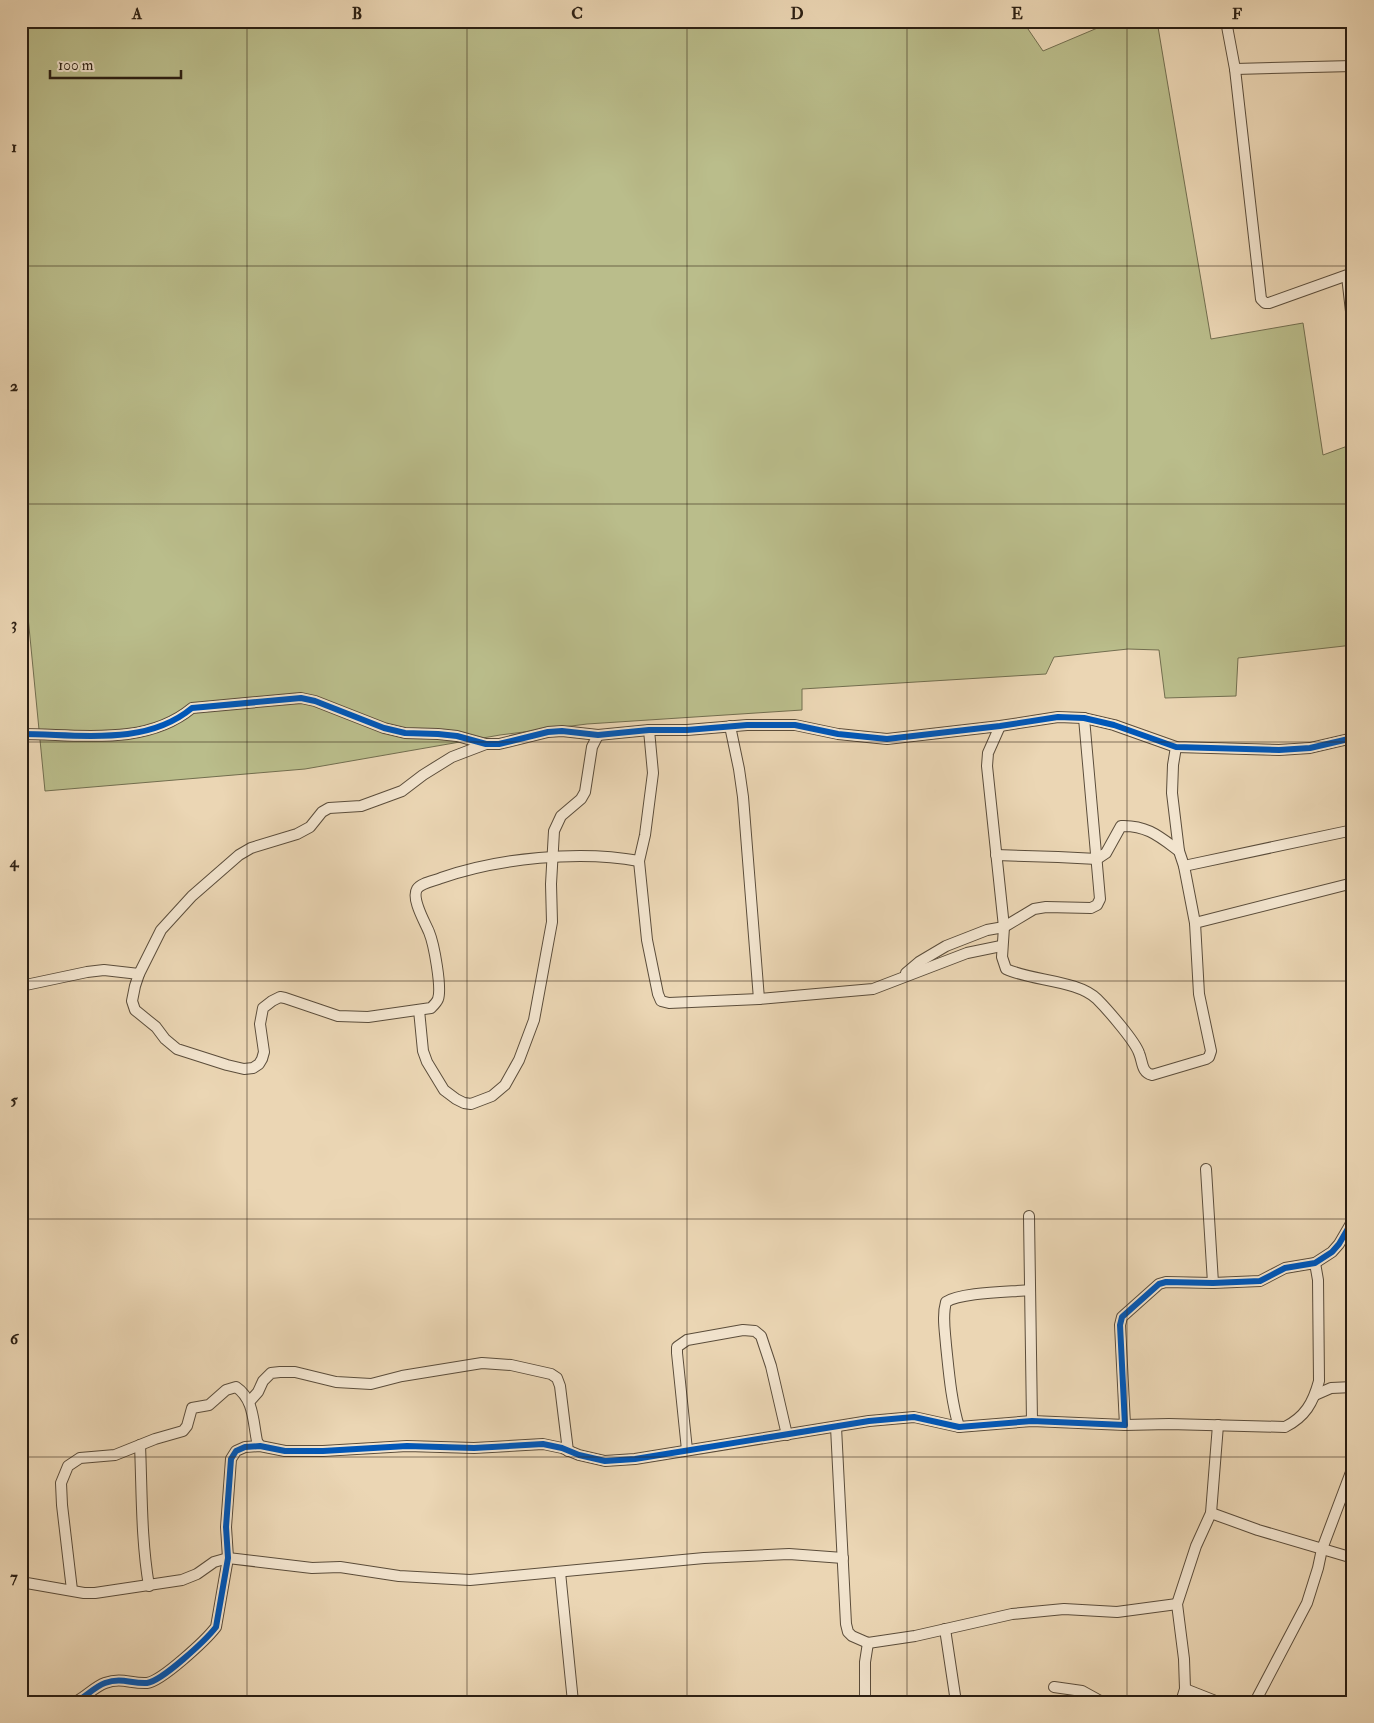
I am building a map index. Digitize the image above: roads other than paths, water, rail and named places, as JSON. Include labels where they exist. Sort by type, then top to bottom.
[{"type":"street","points":[[1226,21],[1235,69],[1261,299],[1269,304],[1350,275],[1353,329]]},
{"type":"street","points":[[1351,21],[1353,32]]},
{"type":"street","points":[[1235,69],[1353,66]]},
{"type":"street","points":[[21,734],[89,736],[125,734],[168,724],[180,718],[192,708],[301,698],[316,701],[384,728],[405,733],[457,736],[486,744],[499,744],[548,732],[562,731],[598,735],[649,730],[795,725],[838,734],[887,739],[1000,726],[1058,717],[1084,718],[1114,725],[1176,747],[1278,750],[1310,748],[1353,738]]},
{"type":"street","points":[[899,979],[919,962],[946,946],[988,930],[1004,927],[1034,909],[1046,907],[1091,908],[1097,905],[1100,899],[1084,718]]},
{"type":"street","points":[[730,726],[743,797],[759,999]]},
{"type":"street","points":[[1000,726],[988,754],[987,766],[1004,927],[1001,946],[1002,957],[1006,969],[1018,974],[1082,989],[1095,997],[1115,1019],[1139,1052],[1143,1068],[1147,1074],[1152,1075],[1206,1059],[1211,1051],[1199,994],[1195,923],[1184,866],[1179,851],[1172,793],[1176,747]]},
{"type":"street","points":[[649,730],[653,773],[645,835],[639,861],[647,940],[661,1001],[669,1003],[759,999],[873,989],[967,954],[1001,946]]},
{"type":"street","points":[[419,1010],[422,1051],[444,1090],[456,1099],[471,1104],[492,1096],[504,1085],[519,1060],[534,1020],[552,922],[551,884],[554,831],[561,816],[581,799],[592,747],[598,735]]},
{"type":"street","points":[[486,744],[452,757],[402,791],[361,806],[329,808],[322,812],[310,827],[297,834],[251,848],[239,855],[192,896],[161,930],[134,986],[132,1001],[135,1010],[156,1027],[165,1039],[177,1049],[227,1065],[244,1069],[253,1068],[259,1064],[264,1052],[260,1024],[263,1008],[280,998],[286,998],[338,1016],[368,1016],[419,1010],[431,1008],[438,1001],[439,990],[434,951],[430,934],[415,896],[417,889],[424,884],[448,876],[512,861],[603,857],[639,861]]},
{"type":"street","points":[[996,855],[1096,859],[1106,853],[1122,826],[1152,831],[1179,851]]},
{"type":"street","points":[[1184,866],[1353,830]]},
{"type":"street","points":[[1195,923],[1353,883]]},
{"type":"street","points":[[21,986],[104,970],[139,974]]},
{"type":"street","points":[[1206,1169],[1213,1283]]},
{"type":"street","points":[[1029,1216],[1032,1421]]},
{"type":"street","points":[[1125,1425],[1120,1334],[1122,1317],[1159,1284],[1166,1282],[1260,1281],[1285,1268],[1315,1263],[1332,1252],[1353,1220]]},
{"type":"street","points":[[75,1702],[102,1684],[114,1680],[149,1683],[160,1677],[210,1636],[216,1627],[228,1558],[226,1527],[231,1459],[236,1451],[245,1447],[260,1446],[285,1451],[324,1451],[407,1446],[474,1448],[542,1444],[591,1459],[605,1461],[635,1459],[869,1421],[914,1417],[959,1427],[1032,1421],[1125,1425],[1285,1427],[1298,1421],[1315,1395],[1318,1381],[1318,1280],[1315,1263]]},
{"type":"street","points":[[959,1427],[953,1405],[950,1382],[944,1322],[946,1302],[951,1299],[978,1295],[1030,1290]]},
{"type":"street","points":[[687,1450],[676,1354],[677,1346],[688,1340],[743,1330],[755,1331],[761,1336],[771,1366],[786,1435]]},
{"type":"street","points":[[249,1402],[258,1392],[263,1380],[272,1373],[296,1372],[336,1382],[371,1384],[402,1376],[482,1364],[511,1365],[546,1373],[557,1378],[560,1386],[568,1451]]},
{"type":"street","points":[[1315,1395],[1331,1388],[1353,1386]]},
{"type":"street","points":[[72,1590],[61,1483],[68,1466],[80,1458],[114,1455],[183,1431],[188,1426],[192,1408],[212,1403],[226,1390],[236,1387],[243,1392],[249,1402],[257,1441],[260,1446]]},
{"type":"street","points":[[1181,1702],[1185,1689],[1184,1659],[1177,1604],[1196,1546],[1211,1513],[1218,1425]]},
{"type":"street","points":[[836,1426],[846,1624],[848,1632],[852,1636],[868,1644],[1021,1614],[1064,1609],[1117,1612],[1177,1604]]},
{"type":"street","points":[[140,1445],[143,1536],[149,1586]]},
{"type":"street","points":[[1255,1702],[1306,1603],[1318,1568],[1322,1549],[1350,1472]]},
{"type":"street","points":[[1211,1513],[1258,1530],[1353,1558]]},
{"type":"street","points":[[21,1582],[95,1593],[182,1580],[197,1574],[214,1562],[228,1558],[312,1568],[340,1567],[399,1576],[470,1580],[714,1558],[789,1554],[843,1558]]},
{"type":"street","points":[[560,1572],[573,1702]]},
{"type":"street","points":[[945,1629],[956,1702]]},
{"type":"street","points":[[865,1702],[865,1662],[868,1644]]},
{"type":"street","points":[[1054,1687],[1082,1691],[1099,1701]]},
{"type":"street","points":[[1185,1689],[1218,1702]]}]
